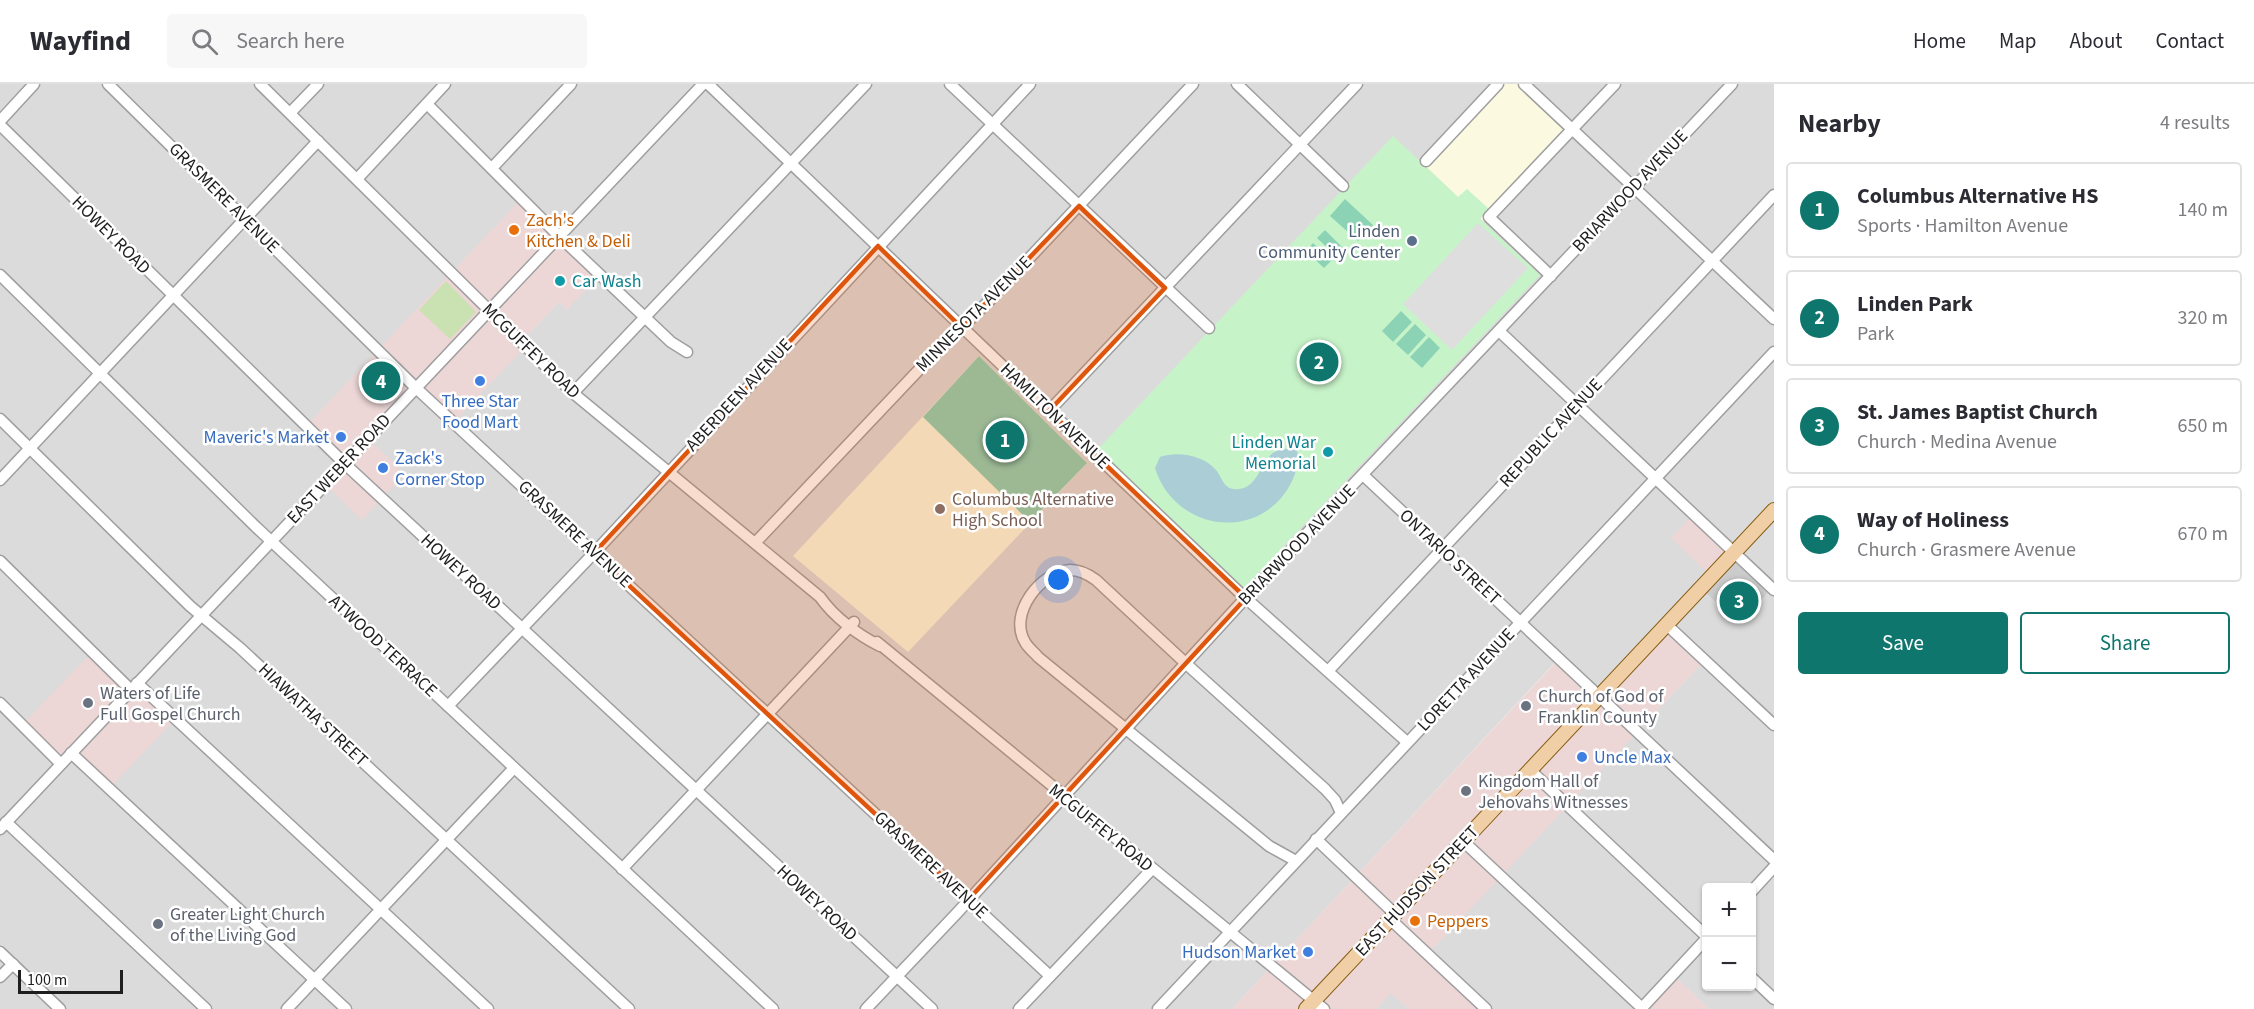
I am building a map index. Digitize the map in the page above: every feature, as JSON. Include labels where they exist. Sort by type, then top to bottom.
[{"type":"main road","name":"EAST HUDSON STREET","points":[[1314,1006],[1393,916],[1774,510]]},
{"type":"street","points":[[0,123],[34,84]]},
{"type":"street","name":"GRASMERE AVENUE","points":[[108,84],[416,388],[1050,975]]},
{"type":"street","name":"MCGUFFEY ROAD","points":[[260,84],[573,393],[820,597],[826,605],[852,623],[866,639],[880,645],[1314,1006]]},
{"type":"street","points":[[290,113],[318,84]]},
{"type":"street","points":[[357,179],[445,84]]},
{"type":"street","points":[[492,168],[571,84]]},
{"type":"street","name":"EAST WEBER ROAD","points":[[3,826],[703,84]]},
{"type":"street","name":"HAMILTON AVENUE","points":[[708,84],[1246,598],[1407,742]]},
{"type":"street","points":[[573,393],[866,84]]},
{"type":"street","points":[[950,84],[1209,328]]},
{"type":"street","name":"ABERDEEN AVENUE","points":[[448,706],[594,553],[1030,84]]},
{"type":"street","name":"MINNESOTA AVENUE","points":[[755,543],[1193,84]]},
{"type":"street","points":[[1237,84],[1343,186]]},
{"type":"street","points":[[1049,411],[1357,84]]},
{"type":"street","points":[[1426,161],[1498,84]]},
{"type":"street","points":[[1524,84],[1774,319]]},
{"type":"street","points":[[1551,276],[1489,217],[1615,84]]},
{"type":"street","name":"BRIARWOOD AVENUE","points":[[866,1009],[1246,598],[1732,84]]},
{"type":"street","points":[[427,104],[671,342],[687,352]]},
{"type":"street","name":"HOWEY ROAD","points":[[0,123],[172,296],[345,464],[932,1009]]},
{"type":"street","points":[[0,480],[318,141]]},
{"type":"street","name":"REPUBLIC AVENUE","points":[[1328,671],[1774,195]]},
{"type":"street","name":"ATWOOD TERRACE","points":[[0,275],[271,542],[773,1009]]},
{"type":"street","points":[[1499,331],[1774,590]]},
{"type":"street","name":"LORETTA AVENUE","points":[[1158,1009],[1774,352]]},
{"type":"street","name":"HIAWATHA STREET","points":[[0,419],[190,606],[629,1009]]},
{"type":"street","name":"ONTARIO STREET","points":[[1363,475],[1774,860]]},
{"type":"street","points":[[0,561],[488,1009]]},
{"type":"street","points":[[1296,861],[1269,846],[1038,657],[1024,641],[1020,622],[1025,604],[1035,590],[1060,572],[1079,571],[1096,580],[1325,789],[1335,800],[1341,813]]},
{"type":"street","points":[[622,869],[852,623]]},
{"type":"street","points":[[1667,625],[1774,725]]},
{"type":"street","points":[[0,703],[61,764]]},
{"type":"street","points":[[71,753],[346,1009]]},
{"type":"street","points":[[287,1009],[514,768]]},
{"type":"street","points":[[1530,771],[1706,937]]},
{"type":"street","points":[[3,826],[206,1009]]},
{"type":"street","points":[[1316,839],[1486,1009]]},
{"type":"street","points":[[1463,841],[1642,1009],[1702,943]]},
{"type":"street","points":[[1756,887],[1774,867]]},
{"type":"street","points":[[1019,1009],[1152,869]]},
{"type":"street","points":[[0,952],[60,1009]]},
{"type":"street","points":[[0,976],[13,964]]},
{"type":"street","points":[[1756,982],[1774,999]]},
{"type":"highlighted area","points":[[1079,206],[1145,268],[1165,288],[1049,411],[1246,598],[968,900],[594,553],[878,246],[962,328]]},
{"type":"shaded area","points":[[0,84],[1774,84],[1774,1009],[1709,1009],[1675,977],[1651,1002],[1653,1009],[1486,1009],[1427,954],[1704,661],[1599,698],[1558,659],[1232,1009],[0,1009]],"holes":[[[522,198],[567,309],[559,302],[522,341],[416,388],[346,464]]]},
{"type":"shaded area","points":[[1496,84],[1525,84],[1573,129],[1484,222],[1421,162]]},
{"type":"shaded area","points":[[522,198],[602,273],[567,310],[559,302],[522,341],[526,346],[453,423],[417,388],[368,439],[405,474],[362,520],[326,485],[346,464],[306,426]]},
{"type":"shaded area","points":[[1478,223],[1528,268],[1452,350],[1403,304]]},
{"type":"shaded area","name":"Columbus Alternative High School","points":[[979,356],[1087,463],[908,652],[793,556]]},
{"type":"shaded area","points":[[1693,514],[1735,551],[1715,580],[1671,538]]},
{"type":"shaded area","points":[[1733,561],[1769,591],[1740,624],[1704,591]]},
{"type":"shaded area","points":[[1666,625],[1704,661],[1428,954],[1486,1009],[1409,1009],[1391,993],[1376,1009],[1232,1009],[1559,659],[1599,698]]},
{"type":"shaded area","points":[[93,651],[131,689],[139,682],[176,718],[109,789],[72,754],[62,764],[22,725]]},
{"type":"shaded area","points":[[1675,977],[1709,1009],[1653,1009],[1651,1002]]},
{"type":"shaded area","points":[[1391,992],[1409,1009],[1376,1009]]},
{"type":"green space","points":[[1393,136],[1458,197],[1467,189],[1489,209],[1480,219],[1540,275],[1244,588],[1097,450]]},
{"type":"green space","points":[[1345,199],[1373,225],[1358,241],[1330,216]]},
{"type":"green space","points":[[1325,230],[1343,248],[1336,256],[1317,238]]},
{"type":"green space","points":[[1313,243],[1332,260],[1324,268],[1306,251]]},
{"type":"green space","points":[[446,281],[476,312],[450,339],[419,310]]},
{"type":"green space","points":[[1401,311],[1412,322],[1393,342],[1382,331]]},
{"type":"green space","points":[[1415,324],[1426,335],[1408,355],[1396,344]]},
{"type":"green space","points":[[1429,337],[1440,348],[1422,368],[1410,357]]},
{"type":"green space","points":[[979,356],[1087,463],[1030,522],[923,417]]},
{"type":"water","points":[[1291,448],[1297,450],[1298,459],[1290,485],[1276,504],[1258,516],[1238,522],[1217,522],[1197,516],[1179,505],[1165,489],[1155,468],[1160,457],[1175,454],[1190,456],[1211,465],[1227,487],[1242,489],[1253,482],[1273,453]]},
{"type":"place","name":"Zach's Kitchen & Deli","points":[[514,230]]},
{"type":"place","name":"Linden Community Center","points":[[1412,241]]},
{"type":"place","name":"Car Wash","points":[[560,281]]},
{"type":"place","name":"Linden Park","points":[[1319,362]]},
{"type":"place","name":"Way of Holiness","points":[[381,381]]},
{"type":"place","name":"Three Star Food Mart","points":[[480,381]]},
{"type":"place","name":"Maveric's Market","points":[[341,437]]},
{"type":"place","name":"Columbus Alternative HS","points":[[1005,440]]},
{"type":"place","name":"Linden War Memorial","points":[[1328,452]]},
{"type":"place","name":"Zack's Corner Stop","points":[[383,468]]},
{"type":"place","name":"Columbus Alternative High School","points":[[940,509]]},
{"type":"place","name":"St. James Baptist Church","points":[[1739,601]]},
{"type":"place","name":"Waters of Life Full Gospel Church","points":[[88,703]]},
{"type":"place","name":"Church of God of Franklin County","points":[[1526,706]]},
{"type":"place","name":"Uncle Max","points":[[1582,757]]},
{"type":"place","name":"Kingdom Hall of Jehovahs Witnesses","points":[[1466,791]]},
{"type":"place","name":"Peppers","points":[[1415,921]]},
{"type":"place","name":"Greater Light Church of the Living God","points":[[158,924]]},
{"type":"place","name":"Hudson Market","points":[[1308,952]]}]
